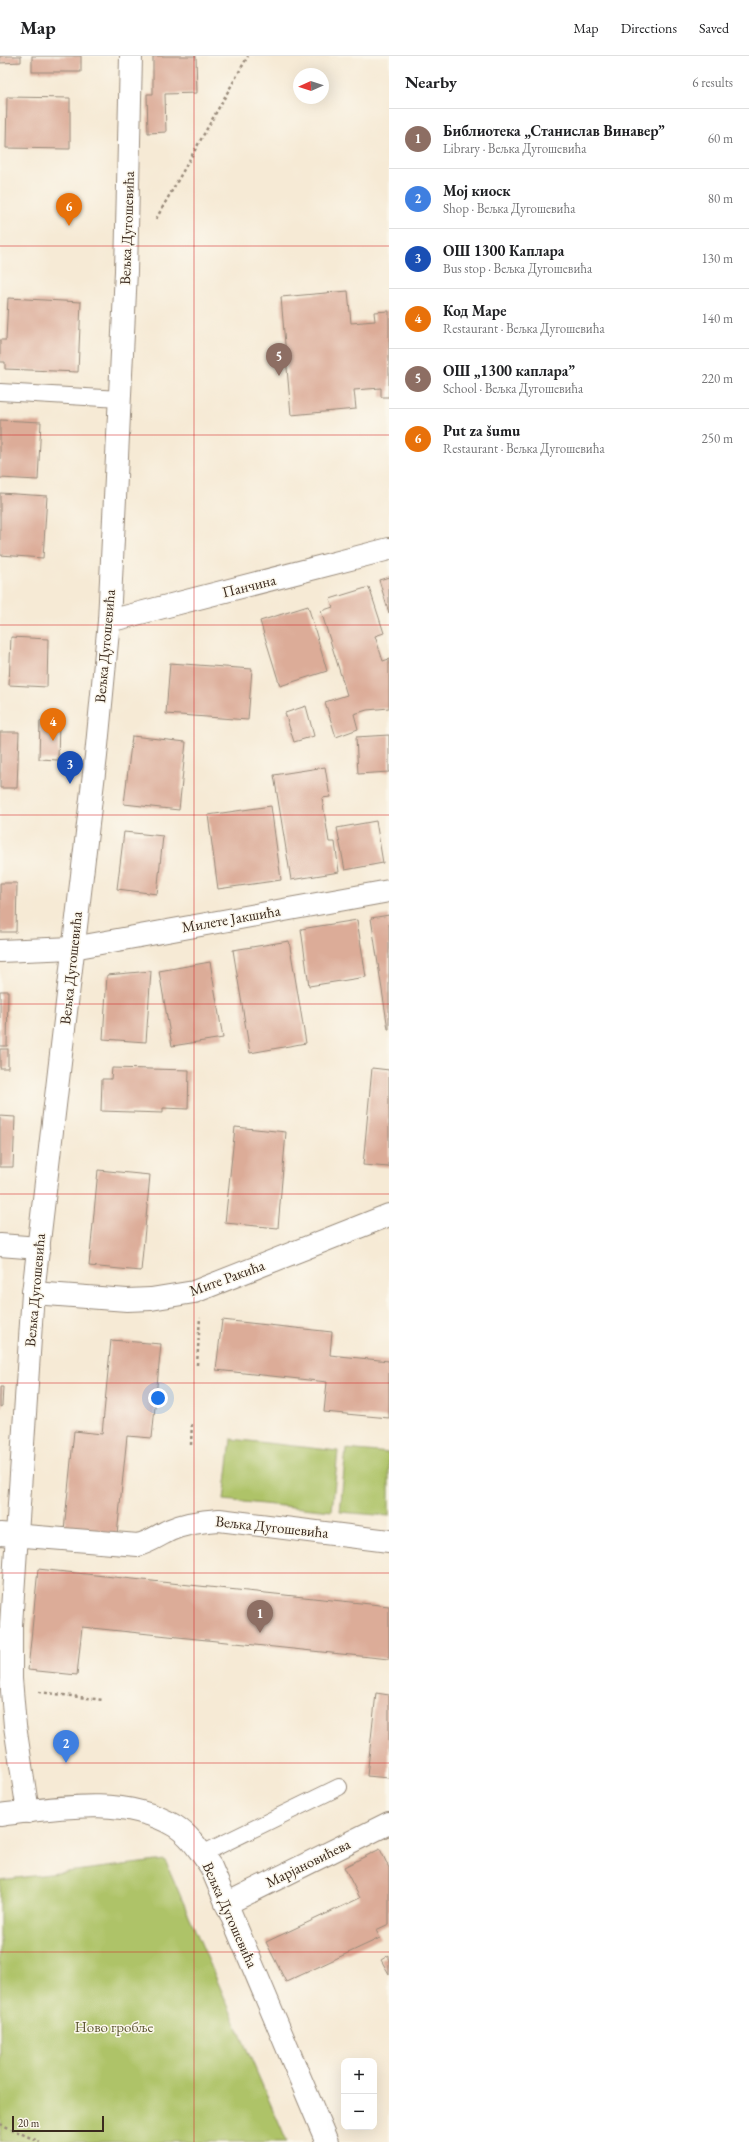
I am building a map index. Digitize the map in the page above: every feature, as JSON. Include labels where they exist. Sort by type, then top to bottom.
[{"type":"street","name":"Вељка Дугошевића","points":[[131,56],[126,271],[108,621],[96,756],[33,1293],[8,1535],[11,1679],[15,1726],[28,1812],[77,1806],[120,1808],[150,1815],[176,1827],[194,1843],[211,1867],[327,2142]]},
{"type":"street","name":"Панчина","points":[[108,621],[389,549]]},
{"type":"street","name":"Милете Јакшића","points":[[0,951],[73,948],[389,891]]},
{"type":"street","name":"Мите Ракића","points":[[33,1293],[127,1300],[151,1299],[194,1292],[389,1216]]},
{"type":"street","points":[[0,1245],[39,1248]]},
{"type":"street","name":"Вељка Дугошевића","points":[[8,1535],[138,1545],[147,1543],[183,1525],[200,1521],[219,1520],[389,1541]]},
{"type":"street","points":[[0,1815],[28,1812]]},
{"type":"street","name":"Марјановићева","points":[[226,1904],[389,1823]]},
{"type":"lane","points":[[0,392],[120,399]]},
{"type":"lane","points":[[202,1854],[339,1787]]},
{"type":"path","points":[[152,226],[248,56]]},
{"type":"path","points":[[197,1365],[201,1311]]},
{"type":"path","points":[[191,1445],[192,1421]]},
{"type":"path","points":[[32,1692],[103,1700]]},
{"type":"path","points":[[0,2124],[40,2142]]},
{"type":"green space","points":[[231,1439],[338,1451],[332,1511],[224,1500]]},
{"type":"green space","points":[[346,1449],[389,1453],[389,1516],[340,1512]]},
{"type":"green space","name":"Ново гробље","points":[[165,1860],[287,2142],[0,2142],[0,1880]]},
{"type":"building","points":[[0,56],[21,56],[21,62],[0,63]]},
{"type":"building","points":[[32,56],[81,56],[81,72],[32,72]]},
{"type":"building","points":[[153,56],[196,56],[197,93],[165,94],[166,132],[148,133],[147,94],[153,94]]},
{"type":"building","points":[[7,97],[70,98],[70,149],[6,148]]},
{"type":"building","points":[[348,291],[351,323],[375,321],[374,312],[389,311],[389,397],[381,397],[381,388],[354,390],[356,409],[291,415],[281,297]]},
{"type":"building","points":[[8,298],[81,302],[78,372],[5,369],[5,362],[0,362],[0,340],[6,340]]},
{"type":"building","points":[[0,420],[41,422],[38,480],[0,478]]},
{"type":"building","points":[[0,493],[47,496],[43,558],[0,555]]},
{"type":"building","points":[[389,577],[389,613],[379,580]]},
{"type":"building","points":[[369,587],[384,633],[375,636],[383,661],[389,659],[389,708],[367,710],[354,714],[358,729],[336,737],[325,702],[347,695],[321,611],[333,607],[330,599]]},
{"type":"building","points":[[308,606],[327,671],[280,686],[260,621]]},
{"type":"building","points":[[11,637],[48,639],[47,687],[9,685]]},
{"type":"building","points":[[170,663],[252,669],[248,720],[166,714]]},
{"type":"building","points":[[306,706],[314,736],[294,742],[285,713]]},
{"type":"building","points":[[40,721],[59,722],[58,760],[39,759]]},
{"type":"building","points":[[0,732],[19,732],[17,788],[0,788]]},
{"type":"building","points":[[389,735],[389,772],[358,774],[356,737]]},
{"type":"building","points":[[132,736],[186,742],[179,810],[124,804]]},
{"type":"building","points":[[325,767],[330,797],[322,798],[329,842],[335,842],[339,872],[291,880],[274,775]]},
{"type":"building","points":[[271,806],[281,880],[218,889],[208,815]]},
{"type":"building","points":[[376,821],[383,863],[345,870],[337,828]]},
{"type":"building","points":[[124,832],[163,836],[157,894],[117,889]]},
{"type":"building","points":[[0,883],[17,883],[16,932],[0,932]]},
{"type":"building","points":[[389,915],[389,1029],[388,1029],[371,918]]},
{"type":"building","points":[[357,920],[366,977],[309,986],[301,929]]},
{"type":"building","points":[[289,941],[306,1043],[250,1053],[233,950]]},
{"type":"building","points":[[210,962],[223,1038],[172,1046],[159,971]]},
{"type":"building","points":[[151,971],[146,1042],[103,1039],[107,975]]},
{"type":"building","points":[[0,991],[8,991],[7,1046],[0,1046]]},
{"type":"building","points":[[0,1049],[8,1049],[8,1068],[0,1068]]},
{"type":"building","points":[[112,1068],[189,1070],[188,1109],[163,1108],[163,1113],[101,1111],[102,1079],[111,1079]]},
{"type":"building","points":[[372,1068],[389,1070],[389,1167],[363,1165]]},
{"type":"building","points":[[0,1116],[15,1117],[13,1167],[0,1167]]},
{"type":"building","points":[[235,1127],[286,1132],[278,1228],[225,1223]]},
{"type":"building","points":[[98,1170],[150,1175],[141,1271],[89,1266]]},
{"type":"building","points":[[222,1320],[332,1332],[330,1355],[389,1361],[389,1418],[324,1412],[327,1382],[216,1370]]},
{"type":"building","points":[[111,1340],[161,1344],[152,1438],[127,1436],[117,1535],[64,1530],[74,1431],[102,1434]]},
{"type":"building","points":[[0,1387],[3,1387],[2,1406],[0,1407]]},
{"type":"building","points":[[38,1569],[389,1606],[389,1659],[82,1627],[77,1675],[28,1670]]},
{"type":"building","points":[[376,1693],[389,1695],[389,1778],[367,1776]]},
{"type":"building","points":[[380,1849],[389,1868],[389,1924],[376,1930],[380,1938],[286,1982],[266,1942],[360,1898],[344,1867]]},
{"type":"building","points":[[389,1955],[389,1974],[381,1960]]},
{"type":"place","name":"Put za šumu","points":[[69,226]]},
{"type":"place","name":"ОШ „1300 каплара”","points":[[279,376]]},
{"type":"place","name":"Код Маре","points":[[53,741]]},
{"type":"place","name":"ОШ 1300 Каплара","points":[[70,784]]},
{"type":"place","name":"Библиотека „Станислав Винавер”","points":[[260,1633]]},
{"type":"place","name":"Мој киоск","points":[[66,1763]]}]
